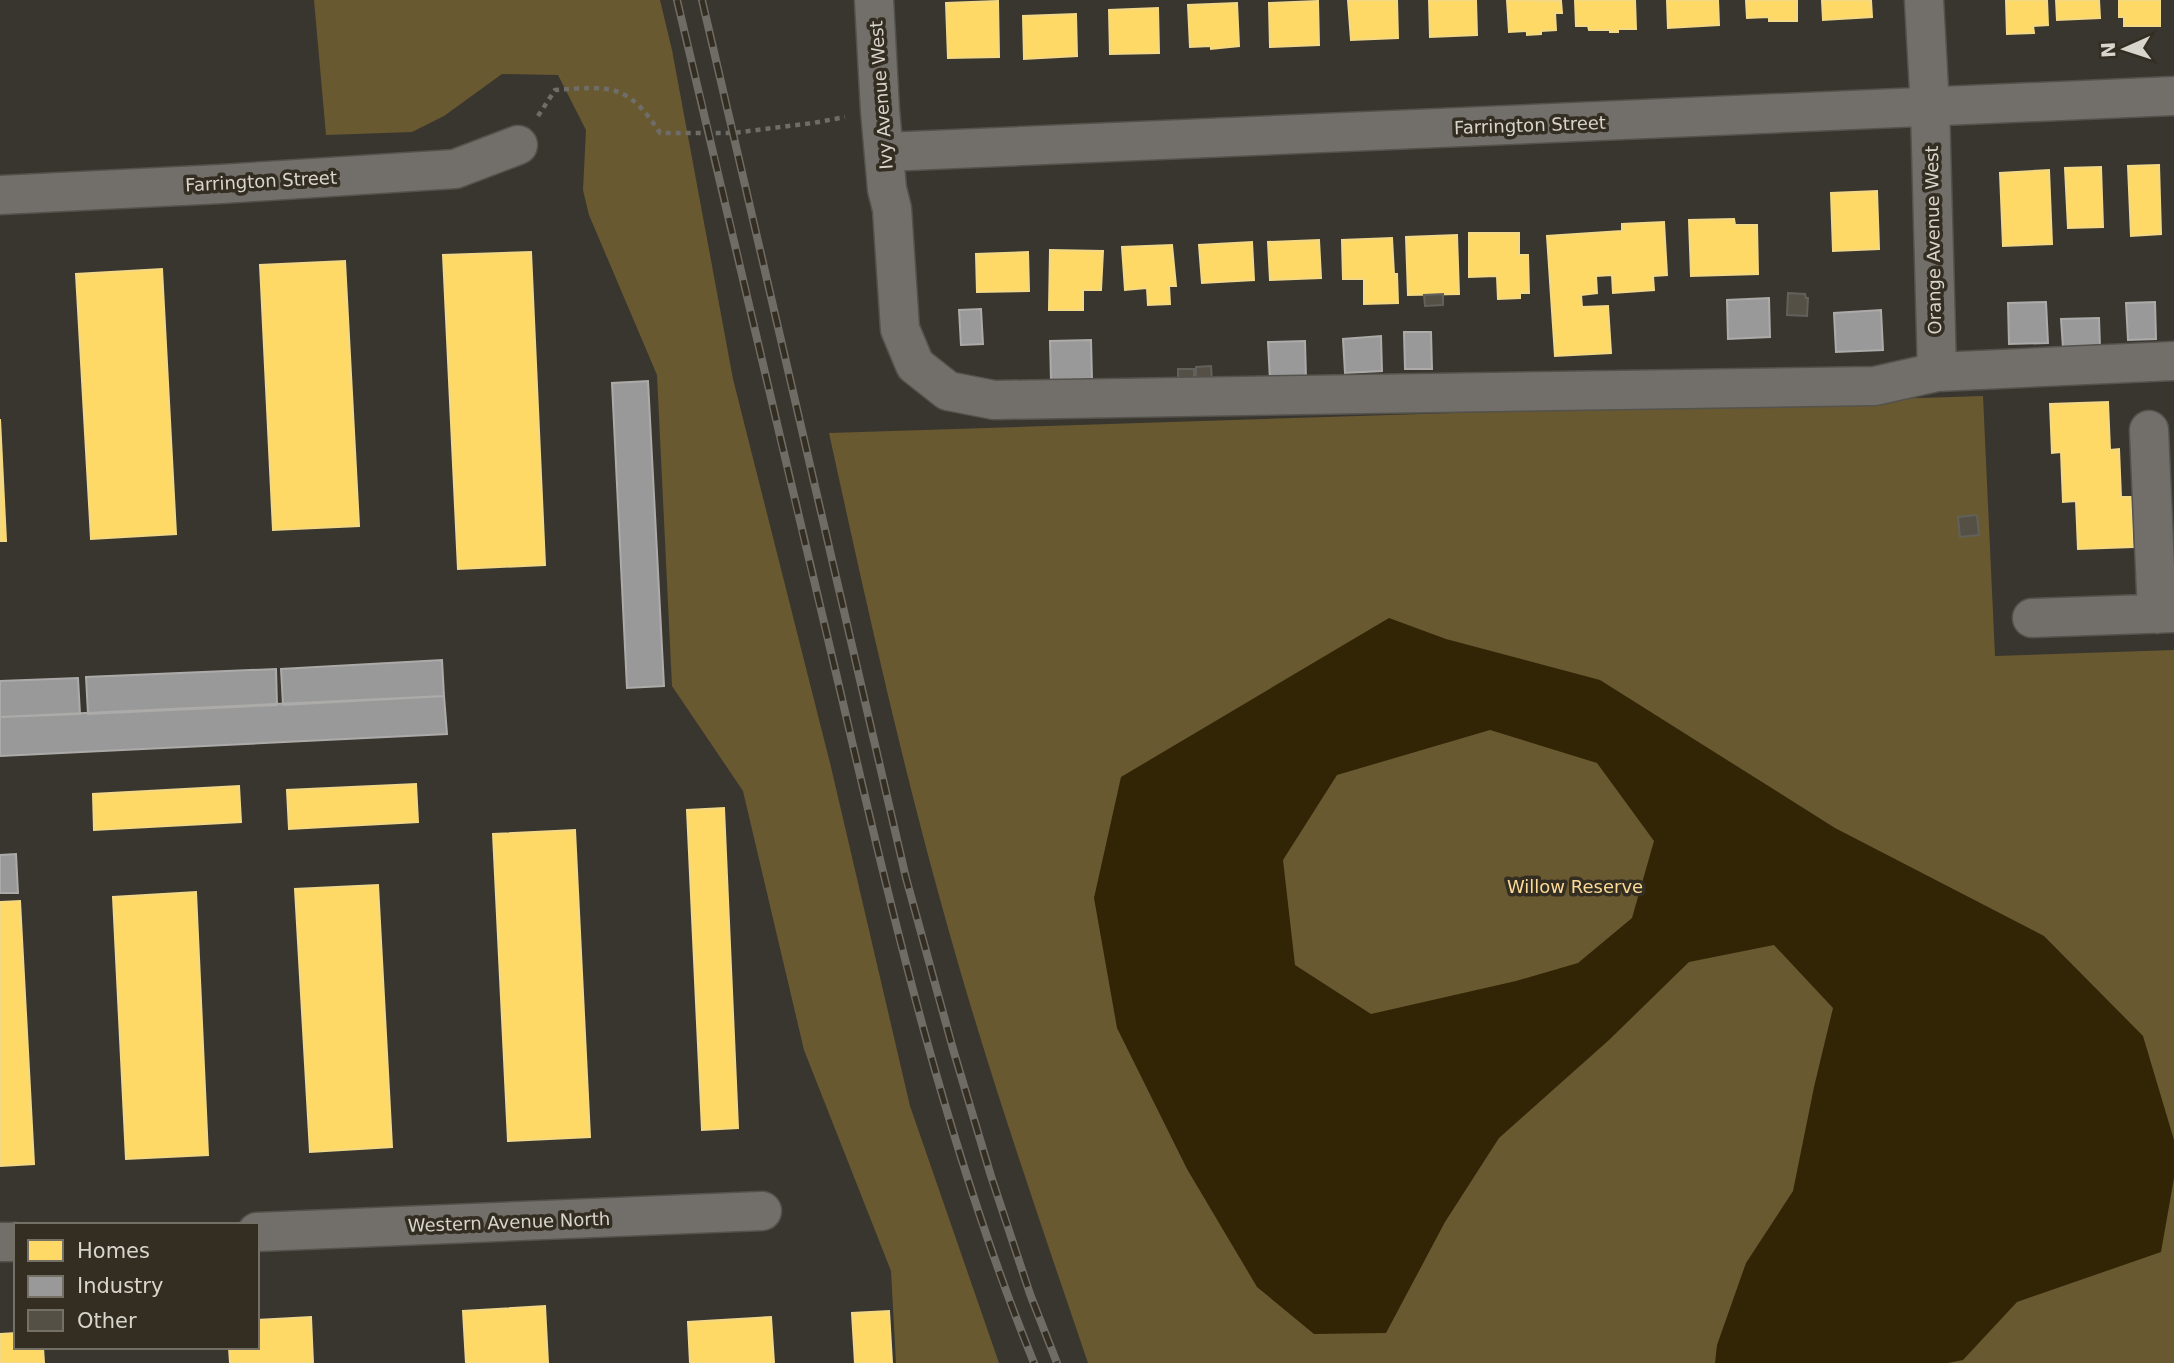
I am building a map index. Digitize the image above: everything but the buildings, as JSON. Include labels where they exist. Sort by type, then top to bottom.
[{"type":"street","name":"Ivy Avenue West","points":[[874,0],[880,110],[887,190],[892,209],[900,329],[915,365],[948,391],[995,400],[1875,386],[1937,372],[2174,362]]},
{"type":"street","name":"Orange Avenue West","points":[[1924,0],[1930,107],[1937,372]]},
{"type":"street","name":"Farrington Street","points":[[885,152],[2174,96]]},
{"type":"street","name":"Farrington Street","points":[[0,195],[455,169],[518,145]]},
{"type":"street","points":[[2032,618],[2166,613],[2149,430]]},
{"type":"street","name":"Western Avenue North","points":[[259,1232],[762,1211]]},
{"type":"path","points":[[518,145],[555,90],[600,87],[629,95],[647,113],[660,133],[733,133],[813,123],[880,110]]},
{"type":"green space","points":[[314,0],[660,0],[672,50],[733,379],[831,767],[910,1106],[999,1363],[896,1363],[891,1271],[804,1050],[743,791],[672,686],[657,375],[589,215],[583,190],[586,130],[558,75],[502,74],[444,116],[412,132],[326,135]]},
{"type":"green space","name":"Willow Reserve","points":[[1983,396],[1995,656],[2174,650],[2174,1363],[1088,1363],[994,1081],[943,910],[897,732],[829,433]]},
{"type":"shaded area","points":[[1389,618],[1446,639],[1600,680],[1835,828],[2044,936],[2143,1036],[2174,1140],[2174,1178],[2161,1252],[2017,1302],[1963,1360],[1948,1363],[1715,1363],[1717,1345],[1746,1263],[1793,1191],[1833,1008],[1774,945],[1689,962],[1609,1040],[1499,1138],[1445,1222],[1386,1333],[1314,1334],[1257,1287],[1187,1169],[1117,1028],[1094,898],[1121,777]],"holes":[[[1490,730],[1597,763],[1654,841],[1632,918],[1578,963],[1516,981],[1371,1014],[1295,965],[1283,860],[1337,775]]]},
{"type":"railway","points":[[677,0],[901,945],[974,1198],[1034,1363]]},
{"type":"railway","points":[[702,0],[906,878],[991,1176],[1030,1294],[1057,1363]]}]
